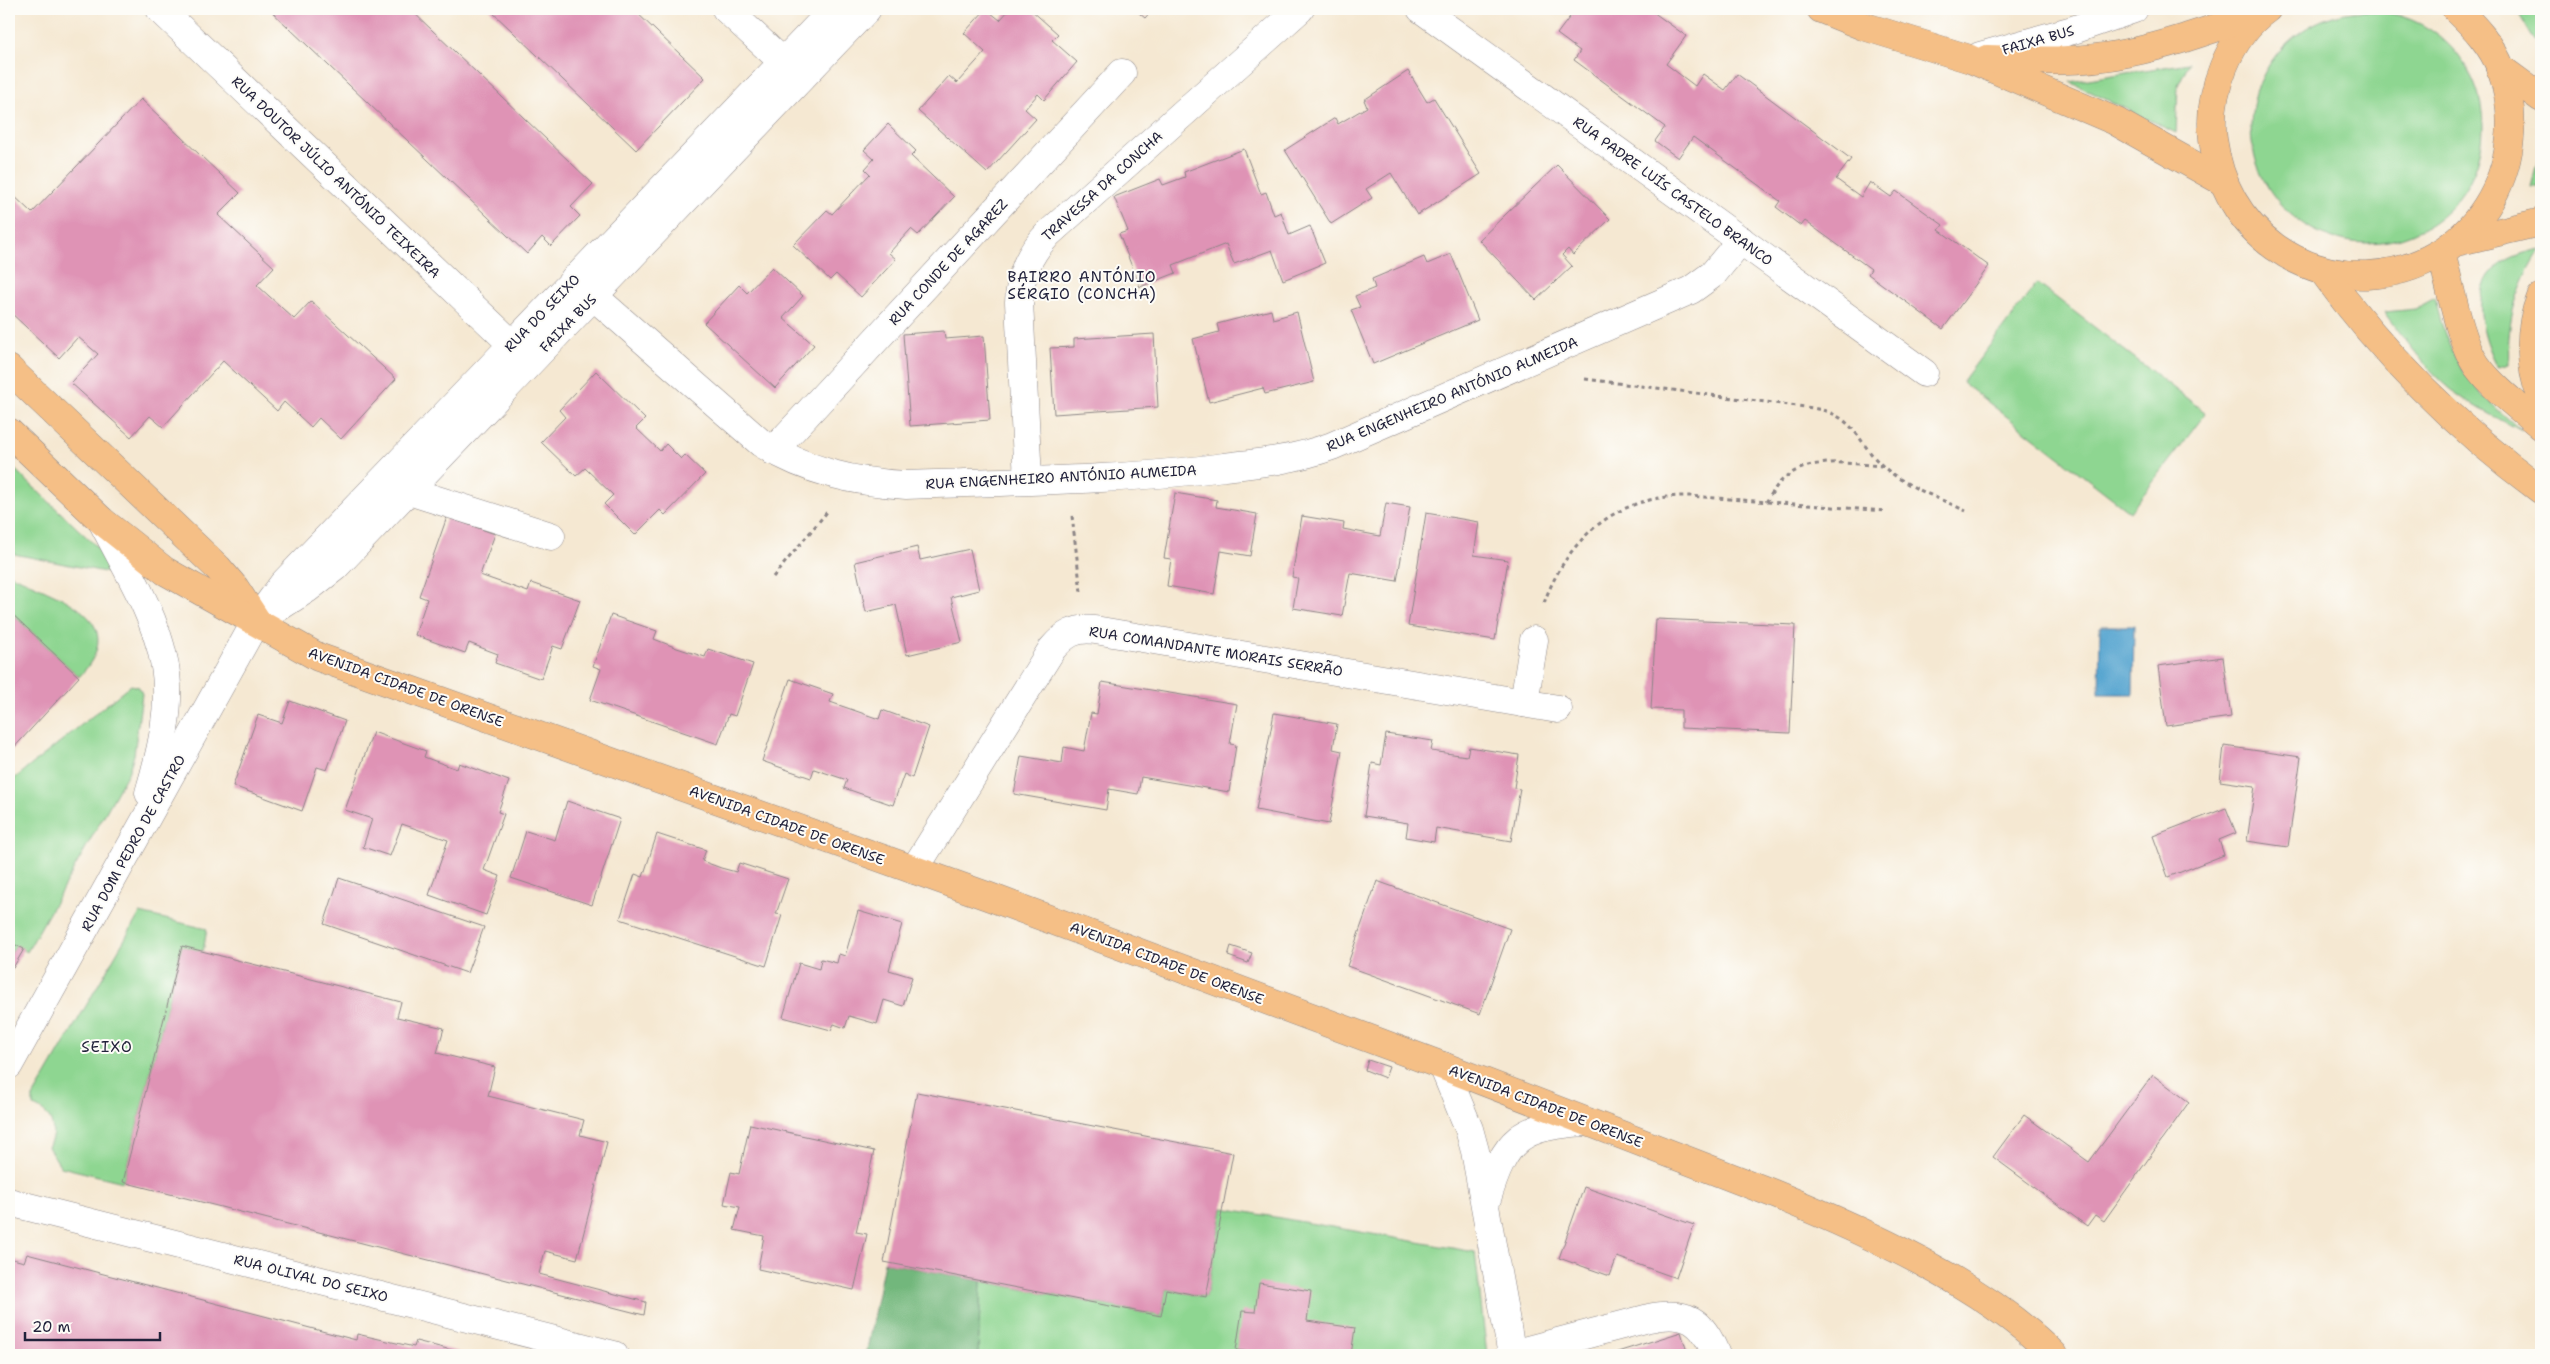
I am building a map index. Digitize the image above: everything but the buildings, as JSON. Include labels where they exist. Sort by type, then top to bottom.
[{"type":"main road","points":[[1821,9],[1863,26],[1970,59],[2115,121],[2222,182]]},
{"type":"main road","points":[[2449,247],[2478,219],[2496,192],[2506,162],[2512,131],[2509,98],[2500,68],[2489,45],[2473,24],[2456,9]]},
{"type":"main road","points":[[1970,59],[2043,61],[2088,59],[2126,54],[2168,43],[2265,10]]},
{"type":"main road","points":[[2265,10],[2245,30],[2230,52],[2220,77],[2214,103],[2212,130],[2215,156],[2222,182],[2239,212],[2262,238],[2290,257],[2322,270],[2352,275],[2383,274],[2413,267],[2449,247],[2541,222]]},
{"type":"main road","points":[[2500,68],[2541,98]]},
{"type":"main road","points":[[2449,247],[2464,336],[2476,364],[2491,382],[2541,426]]},
{"type":"main road","points":[[2322,270],[2357,318],[2388,352],[2480,441],[2541,490]]},
{"type":"main road","points":[[2541,297],[2532,328],[2531,353],[2535,380],[2541,396]]},
{"type":"main road","name":"AVENIDA CIDADE DE ORENSE","points":[[9,369],[218,568],[235,588],[256,621]]},
{"type":"main road","name":"AVENIDA CIDADE DE ORENSE","points":[[9,432],[102,521],[146,557],[181,582],[256,621],[298,647],[339,665],[914,870],[1443,1066],[1780,1196],[1895,1250],[1988,1301],[2031,1334],[2054,1355]]},
{"type":"street","name":"RUA DOUTOR JÚLIO ANTÓNIO TEIXEIRA","points":[[160,9],[512,344]]},
{"type":"street","points":[[726,9],[783,62]]},
{"type":"street","name":"RUA DO SEIXO","points":[[256,621],[289,576],[512,344],[584,287],[783,62],[834,9]]},
{"type":"street","name":"FAIXA BUS","points":[[256,621],[307,589],[336,567],[407,491],[584,287],[867,9]]},
{"type":"street","name":"TRAVESSA DA CONCHA","points":[[1028,480],[1019,302],[1021,280],[1026,264],[1036,247],[1048,234],[1300,9]]},
{"type":"street","name":"RUA PADRE LUÍS CASTELO BRANCO","points":[[1421,9],[1924,373]]},
{"type":"street","name":"FAIXA BUS","points":[[1970,59],[2073,30],[2134,9]]},
{"type":"street","name":"RUA CONDE DE AGAREZ","points":[[773,451],[1122,73]]},
{"type":"street","name":"RUA ENGENHEIRO ANTÓNIO ALMEIDA","points":[[584,287],[737,424],[773,451],[803,466],[854,480],[906,485],[1067,479],[1189,472],[1275,461],[1321,450],[1691,290],[1713,274],[1741,240]]},
{"type":"street","points":[[379,482],[551,536]]},
{"type":"street","points":[[102,521],[147,609],[164,661],[165,721],[157,762],[138,834]]},
{"type":"street","name":"RUA DOM PEDRO DE CASTRO","points":[[9,1065],[256,621]]},
{"type":"street","name":"RUA COMANDANTE MORAIS SERRÃO","points":[[914,870],[1052,649],[1067,634],[1085,629],[1558,709]]},
{"type":"street","points":[[1524,703],[1534,640]]},
{"type":"street","points":[[9,1022],[35,1018]]},
{"type":"street","points":[[1443,1066],[1469,1129],[1485,1203],[1512,1354],[1649,1318],[1670,1315],[1690,1319],[1698,1325],[1706,1334],[1716,1355]]},
{"type":"street","points":[[1485,1203],[1501,1158],[1513,1143],[1526,1133],[1544,1126],[1587,1122]]},
{"type":"street","name":"RUA OLIVAL DO SEIXO","points":[[9,1202],[614,1355]]},
{"type":"path","points":[[1576,378],[1824,410],[1842,417],[1849,423],[1882,466],[1898,478],[1966,511]]},
{"type":"path","points":[[1766,502],[1784,478],[1803,468],[1833,463],[1882,466]]},
{"type":"path","points":[[1067,479],[1085,629]]},
{"type":"path","points":[[774,577],[854,480]]},
{"type":"path","points":[[1534,640],[1544,602],[1562,563],[1580,539],[1602,522],[1640,502],[1667,496],[1885,511]]},
{"type":"green space","points":[[2516,9],[2541,9],[2541,52]]},
{"type":"green space","points":[[2367,11],[2390,13],[2411,20],[2422,25],[2449,45],[2469,72],[2474,83],[2481,104],[2483,127],[2481,150],[2474,171],[2469,182],[2449,209],[2422,229],[2411,234],[2390,241],[2367,243],[2344,241],[2323,234],[2312,229],[2285,209],[2265,182],[2260,171],[2253,150],[2251,127],[2253,104],[2260,83],[2265,72],[2285,45],[2312,25],[2323,20],[2344,13]]},
{"type":"green space","points":[[2189,63],[2178,85],[2176,133],[2070,82]]},
{"type":"green space","points":[[2541,148],[2541,187],[2531,187]]},
{"type":"green space","points":[[2541,249],[2525,276],[2511,318],[2509,364],[2498,367],[2492,356],[2483,329],[2481,301],[2483,288],[2489,276],[2498,266],[2519,255]]},
{"type":"green space","points":[[2037,283],[2206,413],[2130,512],[1962,382]]},
{"type":"green space","points":[[2435,298],[2448,341],[2465,374],[2489,401],[2522,431],[2474,406],[2455,393],[2413,349],[2385,312],[2415,309]]},
{"type":"green space","points":[[9,464],[95,545],[120,575],[9,553]]},
{"type":"green space","points":[[9,574],[65,600],[82,611],[93,624],[98,639],[94,656],[79,677],[9,611]]},
{"type":"green space","points":[[131,685],[139,687],[142,694],[134,755],[128,773],[27,952],[16,945],[9,957],[9,783]]},
{"type":"green space","points":[[140,913],[207,929],[203,952],[182,946],[123,1182],[61,1167],[48,1147],[53,1135],[49,1117],[33,1106],[33,1097]]},
{"type":"green space","points":[[1223,1208],[1475,1252],[1487,1355],[978,1355],[981,1281],[1161,1316],[1166,1289],[1206,1297]]},
{"type":"green space","points":[[884,1262],[981,1281],[978,1355],[866,1355]]},
{"type":"water","points":[[2100,626],[2134,626],[2133,694],[2099,694]]},
{"type":"district","name":"BAIRRO ANTÓNIO SÉRGIO (CONCHA)","points":[[1082,286]]},
{"type":"district","name":"SEIXO","points":[[107,1047]]}]
